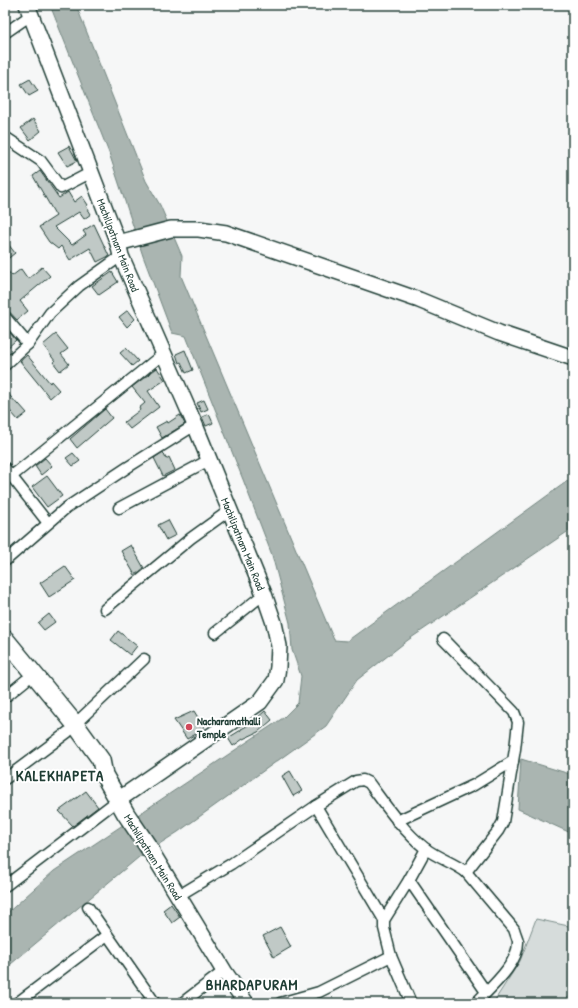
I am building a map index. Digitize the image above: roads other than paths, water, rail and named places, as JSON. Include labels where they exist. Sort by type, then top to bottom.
[{"type":"main road","name":"Machilipatnam Main Road","points":[[29,10],[90,174],[122,246],[163,354],[195,425],[264,594],[274,623],[279,646],[276,680],[260,702],[122,807],[224,971],[246,1003]]},
{"type":"main road","points":[[122,246],[171,229],[199,229],[232,234],[419,300],[499,333],[573,358]]},
{"type":"main road","points":[[5,639],[71,728],[93,768],[104,775],[122,807]]},
{"type":"main road","points":[[5,653],[26,680],[71,728]]},
{"type":"street","points":[[5,33],[29,10]]},
{"type":"street","points":[[5,137],[41,161],[61,188],[90,174]]},
{"type":"street","points":[[5,365],[28,344],[50,313],[122,246]]},
{"type":"street","points":[[5,317],[28,344]]},
{"type":"street","points":[[12,476],[163,354]]},
{"type":"street","points":[[5,561],[48,523],[86,494],[195,425]]},
{"type":"street","points":[[119,508],[209,460]]},
{"type":"street","points":[[5,468],[48,523]]},
{"type":"street","points":[[105,609],[192,538],[230,510]]},
{"type":"street","points":[[215,633],[264,594]]},
{"type":"street","points":[[444,639],[514,712],[518,722],[514,761],[503,822],[498,831],[466,872]]},
{"type":"street","points":[[5,779],[71,728],[144,659]]},
{"type":"street","points":[[5,697],[26,680]]},
{"type":"street","points":[[397,821],[474,785],[514,761]]},
{"type":"street","points":[[178,896],[231,864],[316,806],[356,781],[363,780],[369,783],[397,821],[426,849],[457,865],[466,872],[514,929],[518,941],[514,959],[508,968],[476,1003]]},
{"type":"street","points":[[316,806],[384,920],[384,928],[391,956],[411,1003]]},
{"type":"street","points":[[5,886],[122,807]]},
{"type":"street","points":[[384,920],[426,849]]},
{"type":"street","points":[[409,880],[486,992]]},
{"type":"street","points":[[88,907],[154,1003]]},
{"type":"street","points":[[17,1003],[107,935]]},
{"type":"street","points":[[280,1003],[319,992],[391,956]]},
{"type":"street","points":[[182,1003],[224,971]]},
{"type":"place","name":"Nacharamathalli Temple","points":[[189,727]]},
{"type":"district","name":"KALEKHAPETA","points":[[60,775]]},
{"type":"district","name":"BHARDAPURAM","points":[[252,984]]}]
